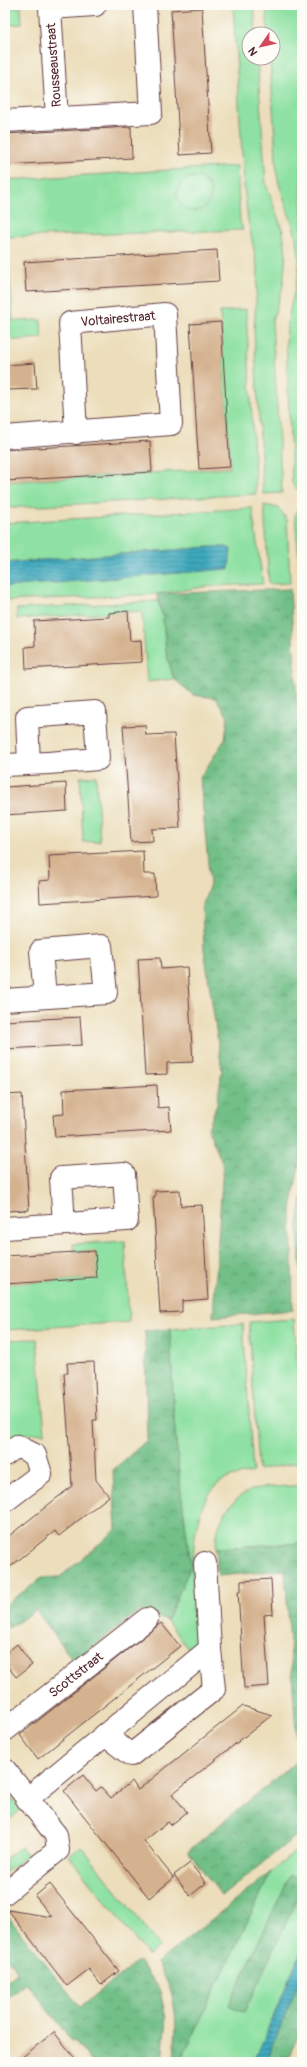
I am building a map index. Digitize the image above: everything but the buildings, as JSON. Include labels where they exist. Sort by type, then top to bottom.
[{"type":"street","name":"Rousseaustraat","points":[[57,118],[50,8],[95,5]]},
{"type":"street","name":"Rousseaustraat","points":[[5,122],[151,113],[145,5]]},
{"type":"street","name":"Voltairestraat","points":[[5,437],[76,433],[171,424],[165,314],[70,323],[76,433]]},
{"type":"street","points":[[5,765],[29,764]]},
{"type":"street","points":[[5,1000],[45,997]]},
{"type":"street","points":[[5,1228],[64,1224]]},
{"type":"street","points":[[5,1455],[16,1446],[35,1455],[41,1474],[5,1501]]},
{"type":"street","points":[[105,1735],[130,1755],[214,1689],[205,1563]]},
{"type":"street","name":"Scottstraat","points":[[5,1730],[147,1619]]},
{"type":"street","points":[[27,1799],[210,1649]]},
{"type":"street","points":[[5,1770],[56,1835],[58,1850],[5,1893]]},
{"type":"green space","points":[[233,5],[254,5],[255,26],[241,26],[241,66],[258,66],[266,184],[283,232],[286,253],[283,286],[272,321],[282,493],[263,494],[254,330],[258,271],[248,220],[244,187]]},
{"type":"green space","points":[[266,5],[302,5],[302,491],[295,488],[292,483],[286,342],[287,323],[297,281],[299,257],[296,236],[277,175],[270,66],[281,66],[281,26],[267,26]]},
{"type":"green space","points":[[21,7],[22,24],[5,25],[5,8]]},
{"type":"green space","points":[[237,166],[240,221],[243,230],[7,237],[7,242],[5,242],[5,180]]},
{"type":"green space","points":[[191,177],[197,177],[201,178],[208,184],[211,194],[210,201],[204,208],[197,211],[191,211],[187,210],[180,204],[177,197],[177,191],[178,187],[184,180]]},
{"type":"green space","points":[[5,242],[7,242],[10,279],[5,279]]},
{"type":"green space","points":[[5,279],[10,279],[13,321],[41,320],[42,338],[5,341]]},
{"type":"green space","points":[[246,309],[256,494],[5,508],[5,482],[230,468],[220,312]]},
{"type":"green space","points":[[264,505],[279,508],[287,520],[290,583],[269,584]]},
{"type":"green space","points":[[302,506],[301,580],[295,516],[299,507]]},
{"type":"green space","points":[[252,508],[263,584],[211,586],[157,594],[5,601],[5,587],[105,578],[211,547],[5,563],[5,523]]},
{"type":"green space","points":[[290,589],[302,783],[302,1148],[291,1209],[293,1310],[213,1317],[223,1165],[208,1129],[217,1104],[222,1070],[204,949],[202,907],[210,884],[200,778],[225,739],[228,717],[216,698],[193,695],[174,679],[166,652],[163,618],[157,594]]},
{"type":"green space","points":[[158,601],[163,618],[166,652],[174,679],[147,682],[142,611],[17,619],[17,609]]},
{"type":"green space","points":[[96,776],[100,841],[83,842],[80,777]]},
{"type":"green space","points":[[302,1197],[302,1298],[298,1226]]},
{"type":"green space","points":[[125,1241],[129,1322],[5,1330],[5,1284],[96,1278],[95,1251],[74,1252],[73,1244]]},
{"type":"green space","points":[[294,1319],[302,1431],[302,1462],[258,1470],[249,1322]]},
{"type":"green space","points":[[243,1324],[253,1472],[224,1480],[210,1492],[201,1510],[196,1531],[193,1555],[194,1604],[197,1643],[189,1650],[167,1621],[191,1565],[181,1493],[174,1420],[170,1329]]},
{"type":"green space","points":[[170,1329],[174,1420],[181,1493],[191,1565],[167,1621],[139,1611],[74,1662],[36,1610],[9,1628],[5,1621],[5,1605],[42,1578],[60,1577],[116,1530],[113,1470],[147,1440],[145,1331]]},
{"type":"green space","points":[[37,1339],[45,1433],[10,1435],[5,1427],[5,1340]]},
{"type":"green space","points":[[302,1485],[302,1543],[216,1548],[218,1528],[222,1519],[233,1502],[241,1496],[249,1491],[259,1488]]},
{"type":"green space","points":[[302,1543],[302,1831],[222,1896],[188,1851],[298,1760],[285,1570],[218,1576],[216,1548]]},
{"type":"green space","points":[[5,1790],[21,1810],[5,1823]]},
{"type":"green space","points":[[81,1846],[160,1946],[148,1956],[69,1856]]},
{"type":"green space","points":[[302,1846],[302,1882],[290,1876],[229,2005],[244,2012],[302,1888],[302,1949],[254,2062],[180,2062],[271,1872]]},
{"type":"green space","points":[[21,1847],[27,1855],[5,1873],[5,1859]]},
{"type":"green space","points":[[271,1872],[180,2062],[174,2062],[176,2022],[175,2011],[170,1988],[157,1963]]},
{"type":"green space","points":[[290,1875],[302,1882],[302,1888],[244,2013],[229,2005]]},
{"type":"green space","points":[[5,1913],[80,2007],[139,1961],[160,1991],[166,2018],[162,2062],[92,2062],[74,2040],[72,2041],[26,1983],[5,2000],[5,1983],[18,1972],[5,1956]]},
{"type":"green space","points":[[302,1974],[302,2028],[286,2062],[266,2062]]},
{"type":"water","points":[[226,547],[231,549],[229,569],[5,587],[5,563]]},
{"type":"water","points":[[302,1949],[302,1974],[266,2062],[254,2062]]}]
